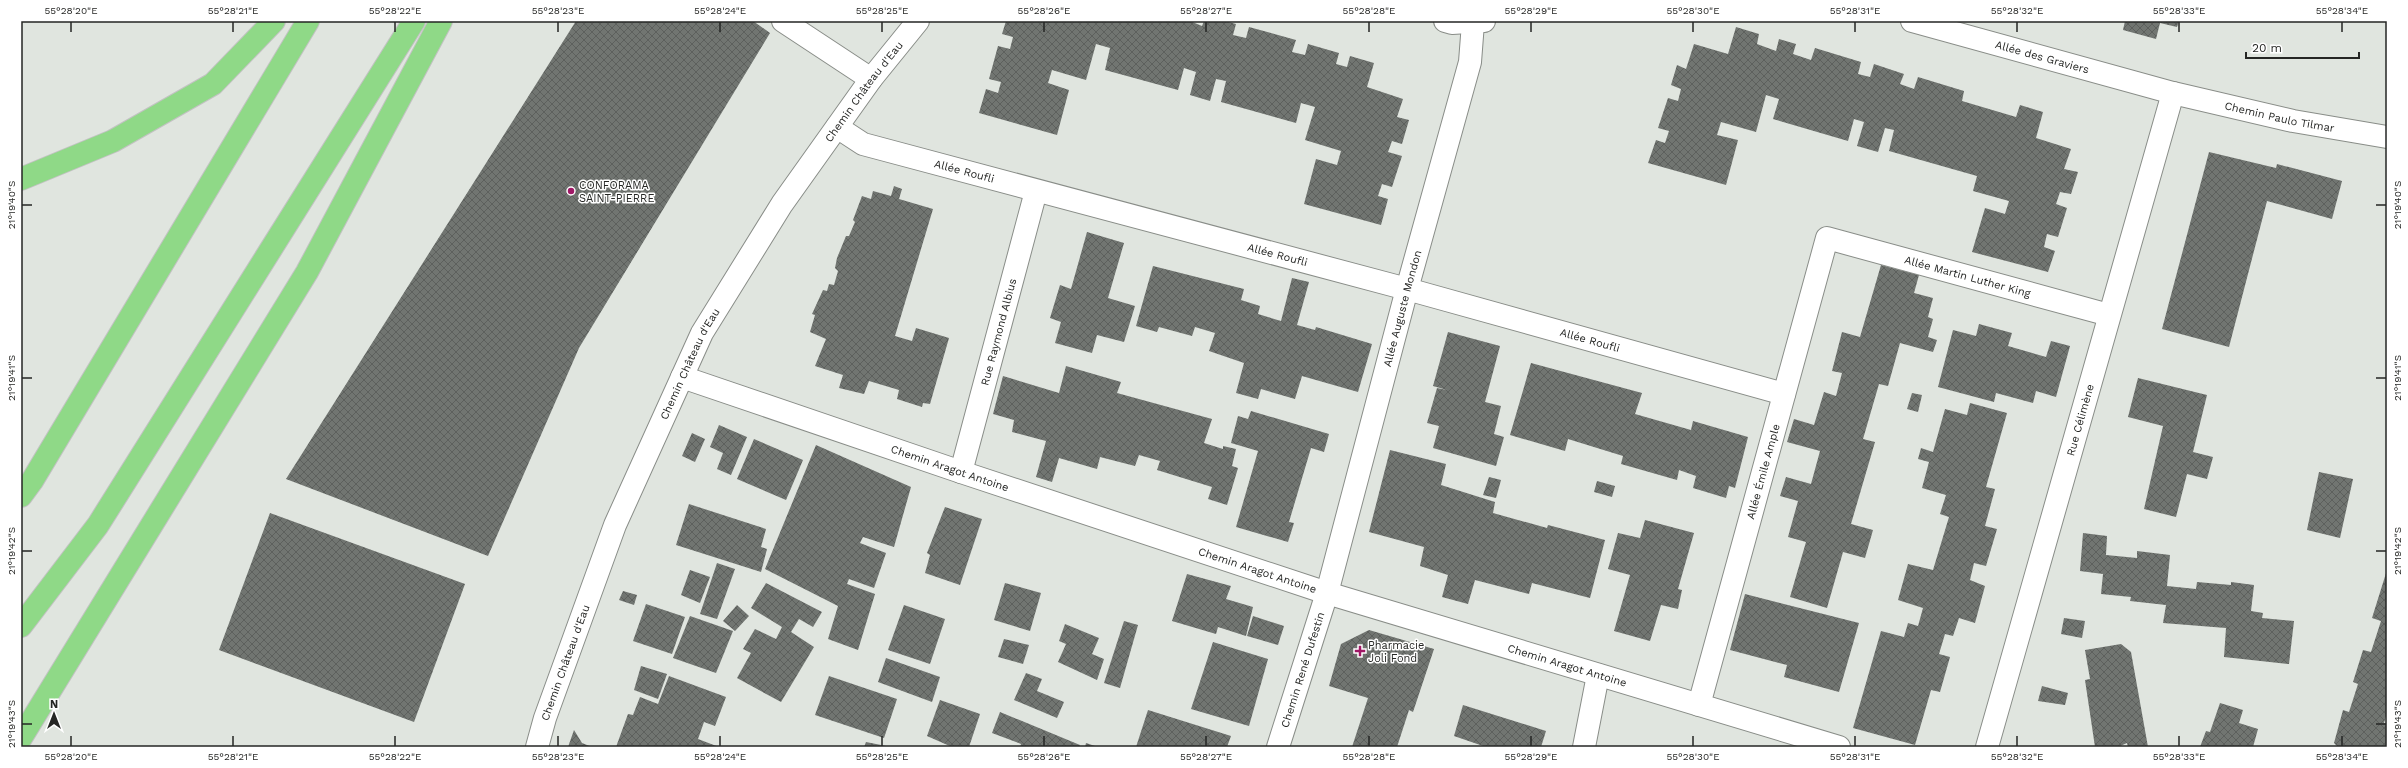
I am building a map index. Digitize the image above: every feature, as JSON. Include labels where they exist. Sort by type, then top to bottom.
[{"type":"highway","points":[[21,178],[113,141],[213,84],[274,21]]},
{"type":"highway","points":[[21,496],[32,481],[308,21]]},
{"type":"highway","points":[[21,626],[98,525],[414,21]]},
{"type":"highway","points":[[21,738],[307,272],[441,21]]},
{"type":"street","points":[[783,21],[871,78]]},
{"type":"street","name":"Chemin Château d'Eau","points":[[537,747],[545,718],[615,525],[702,333],[782,204],[871,78],[918,21]]},
{"type":"street","points":[[1445,21],[1479,22]]},
{"type":"street","name":"Allée des Graviers","points":[[1912,21],[2173,94]]},
{"type":"street","name":"Allée Auguste Mondon","points":[[1327,593],[1407,288],[1470,62],[1479,22]]},
{"type":"street","name":"Chemin Paulo Tilmar","points":[[2173,94],[2293,121],[2387,137]]},
{"type":"street","name":"Rue Célimène","points":[[1987,747],[2173,94]]},
{"type":"street","name":"Allée Roufli","points":[[837,126],[863,144],[1407,288],[1784,394]]},
{"type":"street","name":"Rue Raymond Albius","points":[[961,472],[1036,191]]},
{"type":"street","name":"Allée Martin Luther King","points":[[1827,238],[2109,315]]},
{"type":"street","name":"Allée Émile Ample","points":[[1699,705],[1827,238]]},
{"type":"street","name":"Chemin Aragot Antoine","points":[[682,377],[961,472],[1327,593],[1839,747]]},
{"type":"street","name":"Chemin René Dufestin","points":[[1278,747],[1327,593]]},
{"type":"street","points":[[1584,747],[1598,675]]},
{"type":"building","name":"CONFORAMA SAINT-PIERRE","points":[[576,21],[753,21],[770,33],[579,348],[488,556],[286,479]]},
{"type":"building","points":[[1006,21],[1190,21],[1202,26],[1204,21],[1225,21],[1236,24],[1233,35],[1246,38],[1249,27],[1296,40],[1292,52],[1305,55],[1308,44],[1339,53],[1336,64],[1347,67],[1350,56],[1374,63],[1367,87],[1403,99],[1397,117],[1409,120],[1402,144],[1392,141],[1388,152],[1402,156],[1392,187],[1382,184],[1378,196],[1388,199],[1381,225],[1304,204],[1316,159],[1337,165],[1341,151],[1305,140],[1315,107],[1301,103],[1296,123],[1221,102],[1226,81],[1216,79],[1210,101],[1190,95],[1196,72],[1184,68],[1178,90],[1105,70],[1110,48],[1096,44],[1086,80],[1052,70],[1048,83],[1069,90],[1057,135],[979,113],[986,89],[998,93],[1001,82],[989,79],[998,46],[1010,49],[1013,37],[1002,34]]},
{"type":"building","points":[[2125,21],[2179,21],[2177,27],[2160,23],[2156,39],[2123,30]]},
{"type":"building","points":[[1736,27],[1759,34],[1757,44],[1776,51],[1779,39],[1796,44],[1793,54],[1811,60],[1815,48],[1861,62],[1858,74],[1870,77],[1874,64],[1904,74],[1900,84],[1914,89],[1918,77],[1964,91],[1962,101],[2016,117],[2020,105],[2043,112],[2036,138],[2071,149],[2064,169],[2078,172],[2071,194],[2060,192],[2056,204],[2067,208],[2058,237],[2047,234],[2044,247],[2055,251],[2048,272],[1972,252],[1985,208],[2005,214],[2009,201],[1973,191],[1977,176],[1889,151],[1894,130],[1885,128],[1878,152],[1857,146],[1864,122],[1854,119],[1848,141],[1773,119],[1779,99],[1766,95],[1756,132],[1721,122],[1717,135],[1738,140],[1726,185],[1648,163],[1656,140],[1665,143],[1669,131],[1658,128],[1668,98],[1678,101],[1681,89],[1671,85],[1677,65],[1686,69],[1694,44],[1728,54]]},
{"type":"building","points":[[2209,152],[2276,168],[2277,164],[2342,181],[2332,219],[2267,201],[2229,347],[2162,329]]},
{"type":"building","points":[[894,186],[902,189],[899,199],[933,209],[895,336],[912,341],[916,328],[949,338],[930,404],[923,403],[922,407],[897,399],[899,390],[869,381],[864,394],[839,388],[843,375],[815,366],[826,339],[810,332],[815,315],[812,314],[823,290],[827,291],[829,284],[834,285],[838,271],[835,268],[837,258],[846,236],[849,236],[855,222],[853,220],[862,196],[871,199],[873,191],[891,196]]},
{"type":"building","points":[[1087,232],[1124,243],[1108,298],[1135,306],[1124,342],[1097,335],[1092,353],[1055,343],[1061,322],[1050,318],[1060,285],[1071,289]]},
{"type":"building","points":[[1881,265],[1919,275],[1914,293],[1933,298],[1928,317],[1933,319],[1928,337],[1937,340],[1933,352],[1900,343],[1888,386],[1879,384],[1863,439],[1875,442],[1851,524],[1873,530],[1865,558],[1843,552],[1827,608],[1790,597],[1806,542],[1788,537],[1798,501],[1780,496],[1786,477],[1811,484],[1820,451],[1787,442],[1794,419],[1814,425],[1824,392],[1836,396],[1842,373],[1832,371],[1842,332],[1860,337]]},
{"type":"building","points":[[1153,266],[1244,289],[1241,300],[1260,306],[1258,314],[1281,321],[1292,278],[1309,282],[1297,325],[1315,330],[1316,327],[1372,344],[1358,392],[1302,376],[1295,399],[1261,389],[1258,399],[1236,393],[1244,363],[1209,351],[1215,333],[1195,327],[1192,336],[1159,327],[1157,332],[1136,326]]},
{"type":"building","points":[[1979,324],[2012,333],[2008,346],[2046,357],[2051,341],[2070,346],[2056,397],[2036,391],[2033,403],[1996,393],[1994,402],[1938,387],[1953,330],[1976,336]]},
{"type":"building","points":[[1448,332],[1500,346],[1485,402],[1501,406],[1494,434],[1504,437],[1496,466],[1433,448],[1439,426],[1427,423],[1437,388],[1447,390],[1433,386]]},
{"type":"building","points":[[1531,363],[1642,393],[1635,414],[1691,430],[1693,421],[1748,437],[1735,488],[1729,486],[1726,498],[1693,488],[1696,476],[1679,470],[1677,480],[1621,464],[1623,456],[1568,439],[1565,451],[1510,435]]},
{"type":"building","points":[[1066,366],[1121,382],[1117,393],[1212,419],[1204,443],[1223,449],[1223,446],[1236,449],[1232,466],[1238,468],[1227,505],[1208,499],[1212,487],[1157,470],[1160,461],[1139,455],[1135,466],[1100,457],[1097,469],[1059,458],[1052,482],[1036,477],[1046,441],[1012,432],[1014,420],[993,414],[1003,376],[1059,393]]},
{"type":"building","points":[[2138,378],[2207,395],[2193,452],[2213,457],[2207,479],[2187,474],[2176,517],[2144,509],[2163,426],[2128,417]]},
{"type":"building","points":[[1912,393],[1922,395],[1918,412],[1907,409]]},
{"type":"building","points":[[1970,403],[2007,413],[1986,487],[1995,489],[1985,526],[1997,529],[1986,566],[1974,563],[1970,580],[1985,586],[1975,623],[1959,618],[1953,636],[1945,634],[1939,654],[1950,657],[1940,692],[1931,690],[1915,745],[1853,728],[1881,631],[1904,637],[1908,623],[1918,626],[1923,608],[1898,600],[1908,564],[1933,570],[1949,517],[1940,514],[1946,495],[1922,488],[1929,462],[1918,459],[1921,448],[1933,452],[1945,409],[1967,415]]},
{"type":"building","points":[[1251,411],[1329,434],[1324,452],[1311,448],[1289,522],[1294,523],[1288,542],[1236,527],[1258,451],[1231,443],[1238,416],[1248,419]]},
{"type":"building","points":[[719,425],[747,437],[731,475],[717,469],[723,453],[710,447]]},
{"type":"building","points":[[692,433],[705,439],[695,462],[682,456]]},
{"type":"building","points":[[754,439],[803,460],[786,500],[737,479]]},
{"type":"building","points":[[816,445],[911,487],[894,547],[863,537],[860,543],[886,553],[874,588],[849,579],[847,584],[875,594],[858,650],[828,639],[838,606],[765,569]]},
{"type":"building","points":[[1390,450],[1446,464],[1441,485],[1495,502],[1493,513],[1547,528],[1548,525],[1605,540],[1590,598],[1532,583],[1529,594],[1475,580],[1468,604],[1442,597],[1448,575],[1420,566],[1424,547],[1369,532]]},
{"type":"building","points":[[2319,472],[2353,479],[2340,538],[2307,530]]},
{"type":"building","points":[[1489,477],[1501,480],[1496,498],[1483,495]]},
{"type":"building","points":[[1597,481],[1615,486],[1612,497],[1594,492]]},
{"type":"building","points":[[689,504],[766,529],[761,547],[767,549],[761,572],[676,545]]},
{"type":"building","points":[[945,507],[982,519],[960,585],[925,573],[930,555],[927,553]]},
{"type":"building","points":[[270,513],[465,584],[414,722],[219,650]]},
{"type":"building","points":[[1645,520],[1694,533],[1678,589],[1682,590],[1678,609],[1661,605],[1650,641],[1614,631],[1630,575],[1608,569],[1618,533],[1640,538]]},
{"type":"building","points":[[2083,533],[2107,536],[2106,555],[2137,558],[2137,551],[2170,555],[2167,586],[2196,589],[2197,582],[2231,585],[2231,582],[2254,585],[2251,611],[2263,613],[2262,618],[2294,621],[2289,664],[2224,657],[2226,628],[2163,623],[2166,605],[2130,601],[2131,597],[2101,594],[2103,574],[2080,571]]},
{"type":"building","points":[[717,563],[735,569],[717,619],[700,614]]},
{"type":"building","points":[[690,570],[710,577],[700,603],[681,595]]},
{"type":"building","points":[[2387,570],[2387,713],[2384,723],[2387,724],[2387,744],[2386,747],[2338,747],[2334,743],[2343,710],[2349,712],[2358,684],[2353,682],[2363,650],[2371,652],[2381,621],[2372,618]]},
{"type":"building","points":[[1187,574],[1231,586],[1226,599],[1253,607],[1246,636],[1218,627],[1216,634],[1172,621]]},
{"type":"building","points":[[766,583],[822,612],[813,627],[799,619],[791,632],[814,647],[781,702],[737,678],[751,653],[743,649],[755,629],[776,639],[782,627],[751,608]]},
{"type":"building","points":[[1005,583],[1041,593],[1030,631],[994,620]]},
{"type":"building","points":[[623,591],[637,595],[634,605],[619,600]]},
{"type":"building","points":[[1745,594],[1859,623],[1839,692],[1784,677],[1787,665],[1730,650]]},
{"type":"building","points":[[646,604],[685,617],[672,654],[633,641]]},
{"type":"building","points":[[737,605],[749,616],[735,631],[723,621]]},
{"type":"building","points":[[904,605],[945,619],[930,664],[888,650]]},
{"type":"building","points":[[690,616],[733,631],[716,673],[673,658]]},
{"type":"building","points":[[1253,616],[1284,626],[1278,645],[1247,636]]},
{"type":"building","points":[[2064,618],[2085,621],[2082,638],[2061,634]]},
{"type":"building","points":[[1124,621],[1138,625],[1120,688],[1104,683]]},
{"type":"building","points":[[1065,624],[1099,638],[1092,654],[1104,659],[1097,680],[1058,662],[1066,644],[1059,641]]},
{"type":"building","points":[[1369,630],[1434,649],[1413,712],[1409,710],[1397,747],[1352,747],[1368,698],[1329,686],[1341,644]]},
{"type":"building","points":[[1004,639],[1029,645],[1023,664],[998,657]]},
{"type":"building","points":[[1213,642],[1268,659],[1249,726],[1191,709]]},
{"type":"building","points":[[2121,644],[2131,652],[2148,747],[2128,747],[2127,743],[2118,747],[2095,747],[2085,680],[2090,679],[2085,650]]},
{"type":"building","points":[[886,658],[940,677],[932,702],[878,682]]},
{"type":"building","points":[[641,666],[667,674],[658,699],[634,690]]},
{"type":"building","points":[[1026,673],[1042,679],[1037,691],[1064,702],[1057,718],[1014,700]]},
{"type":"building","points":[[669,676],[726,697],[715,726],[704,722],[698,739],[719,747],[616,747],[628,714],[633,715],[640,697],[658,704]]},
{"type":"building","points":[[829,676],[897,699],[884,738],[815,715]]},
{"type":"building","points":[[2042,686],[2068,693],[2065,705],[2038,701]]},
{"type":"building","points":[[940,700],[980,714],[969,747],[952,747],[927,736]]},
{"type":"building","points":[[2220,703],[2243,710],[2239,723],[2258,729],[2253,747],[2200,747],[2206,731],[2210,732]]},
{"type":"building","points":[[1463,705],[1546,731],[1541,747],[1486,747],[1454,736]]},
{"type":"building","points":[[1148,710],[1231,736],[1227,747],[1136,747]]},
{"type":"building","points":[[1000,712],[1080,745],[1079,747],[1020,747],[1021,744],[992,733]]},
{"type":"building","points":[[574,730],[582,743],[592,747],[568,747]]},
{"type":"building","points":[[866,742],[886,746],[886,747],[864,747]]},
{"type":"building","points":[[1086,743],[1098,747],[1085,747]]},
{"type":"place","name":"CONFORAMA SAINT-PIERRE","points":[[571,191]]},
{"type":"place","name":"Pharmacie Joli Fond","points":[[1360,651]]}]
